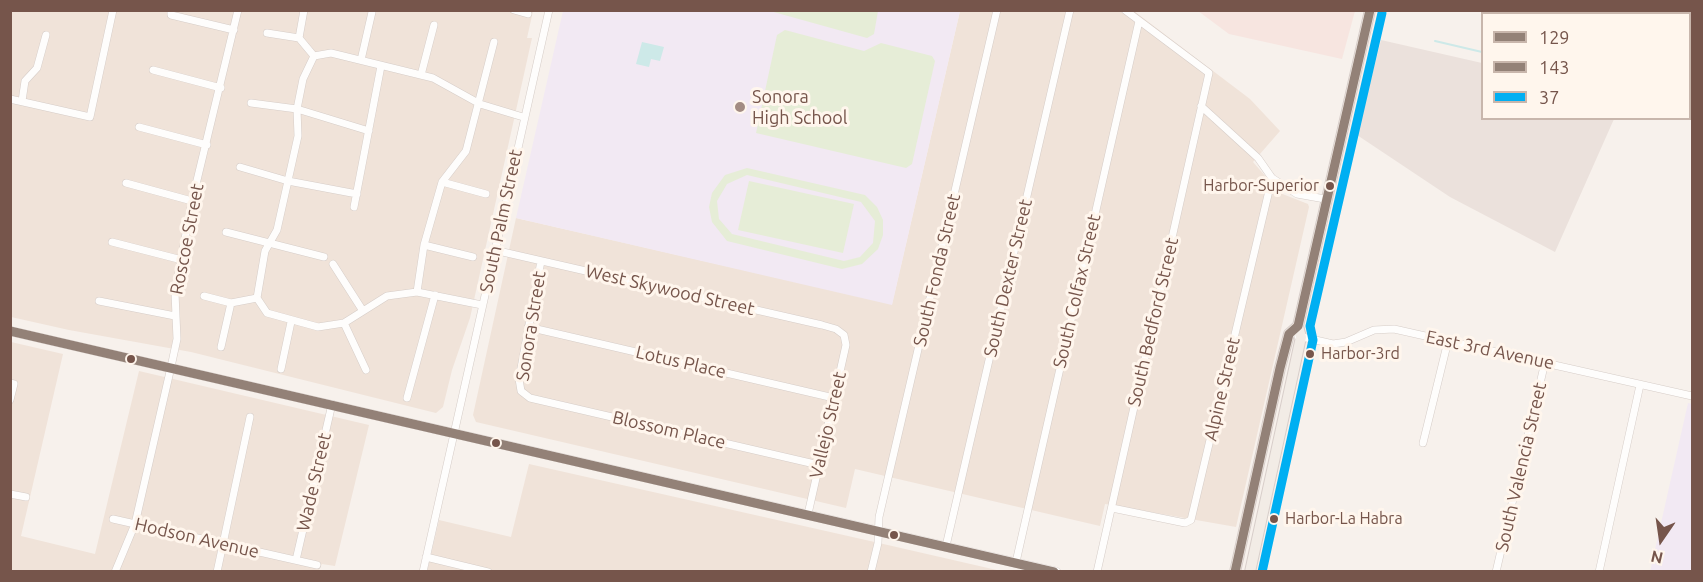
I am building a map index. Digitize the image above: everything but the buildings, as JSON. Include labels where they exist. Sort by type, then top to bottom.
[{"type":"main road","points":[[1250,572],[1296,332],[1370,10]]},
{"type":"main road","points":[[10,331],[1056,572]]},
{"type":"main road","points":[[1235,572],[1296,332]]},
{"type":"street","points":[[10,99],[90,117],[113,10]]},
{"type":"street","points":[[171,10],[171,15],[234,30]]},
{"type":"street","name":"Roscoe Street","points":[[115,572],[135,524],[171,367],[177,339],[175,293],[192,201],[238,10]]},
{"type":"street","points":[[299,38],[304,10]]},
{"type":"street","points":[[514,10],[528,14]]},
{"type":"street","name":"South Palm Street","points":[[423,572],[549,10]]},
{"type":"street","name":"South Fonda Street","points":[[872,572],[879,517],[997,10]]},
{"type":"street","name":"South Dexter Street","points":[[946,546],[1070,10]]},
{"type":"street","points":[[1125,10],[1139,21]]},
{"type":"street","points":[[361,60],[372,12]]},
{"type":"street","name":"South Bedford Street","points":[[1097,572],[1209,73],[1139,21]]},
{"type":"street","name":"South Colfax Street","points":[[1016,562],[1139,21]]},
{"type":"street","points":[[421,75],[434,25]]},
{"type":"street","points":[[267,33],[299,38],[314,56]]},
{"type":"street","points":[[22,101],[26,81],[37,68],[46,35]]},
{"type":"street","points":[[417,292],[424,245],[442,182],[466,151],[480,104],[494,42]]},
{"type":"street","points":[[314,56],[331,53],[421,75],[448,84],[480,104],[524,117]]},
{"type":"street","points":[[314,56],[303,80],[297,109],[298,136],[277,230],[265,251],[256,298],[267,313],[291,322],[318,327],[344,323],[387,296],[417,292],[482,305]]},
{"type":"street","points":[[354,207],[381,66]]},
{"type":"street","points":[[153,70],[221,88]]},
{"type":"street","points":[[251,102],[297,109],[369,131]]},
{"type":"street","points":[[1201,106],[1258,158],[1272,178],[1297,194],[1325,199]]},
{"type":"street","points":[[139,127],[207,145]]},
{"type":"street","points":[[240,167],[288,181],[357,194]]},
{"type":"street","name":"Alpine Street","points":[[1112,508],[1185,523],[1191,520],[1272,178]]},
{"type":"street","points":[[442,182],[486,194]]},
{"type":"street","points":[[126,183],[192,201]]},
{"type":"street","points":[[226,232],[324,257]]},
{"type":"street","points":[[112,242],[182,260]]},
{"type":"street","points":[[424,245],[473,257]]},
{"type":"street","name":"West Skywood Street","points":[[494,250],[822,325],[836,329],[844,335]]},
{"type":"street","name":"Sonora Street","points":[[521,391],[519,379],[541,261]]},
{"type":"street","points":[[333,264],[363,311]]},
{"type":"street","points":[[407,398],[435,295]]},
{"type":"street","points":[[204,296],[231,303],[256,298]]},
{"type":"street","points":[[99,301],[175,316]]},
{"type":"street","points":[[221,347],[231,303]]},
{"type":"street","points":[[281,369],[291,322]]},
{"type":"street","points":[[344,323],[366,370]]},
{"type":"street","name":"Lotus Place","points":[[528,327],[834,398]]},
{"type":"street","name":"East 3rd Avenue","points":[[1296,332],[1333,344],[1384,328],[1692,396]]},
{"type":"street","name":"Vallejo Street","points":[[808,514],[846,345],[844,335]]},
{"type":"street","points":[[1423,443],[1448,341]]},
{"type":"street","name":"South Valencia Street","points":[[1496,572],[1545,362]]},
{"type":"street","points":[[10,400],[12,384]]},
{"type":"street","points":[[1599,572],[1640,385]]},
{"type":"street","name":"Blossom Place","points":[[521,391],[530,398],[819,465]]},
{"type":"street","name":"Wade Street","points":[[296,560],[332,404]]},
{"type":"street","points":[[217,572],[250,417]]},
{"type":"street","points":[[10,494],[26,497]]},
{"type":"street","name":"Hodson Avenue","points":[[113,519],[316,565]]},
{"type":"street","points":[[426,558],[488,572]]},
{"type":"shaded area","points":[[11,11],[533,11],[527,38],[532,38],[470,318],[452,370],[443,407],[436,413],[191,352],[11,317]]},
{"type":"shaded area","name":"Sonora High School","points":[[563,11],[960,11],[892,305],[516,218]]},
{"type":"shaded area","points":[[960,11],[1134,11],[1250,99],[1280,131],[1253,162],[1280,193],[1308,204],[1309,207],[1236,527],[1105,504],[1100,526],[855,469],[846,508],[476,422],[473,415],[516,218],[892,304]]},
{"type":"shaded area","points":[[1198,11],[1355,11],[1342,59],[1229,34]]},
{"type":"shaded area","points":[[1381,40],[1481,63],[1481,120],[1614,120],[1555,252],[1450,197],[1357,135]]},
{"type":"shaded area","points":[[11,342],[63,354],[21,536],[95,554],[139,371],[369,425],[335,566],[322,564],[318,572],[11,572]]},
{"type":"shaded area","points":[[1688,403],[1692,404],[1692,571],[1650,572]]},
{"type":"shaded area","points":[[529,464],[1001,571],[427,572],[439,520],[511,537]]},
{"type":"green space","points":[[878,10],[874,34],[867,38],[770,11]]},
{"type":"green space","points":[[785,30],[864,51],[881,43],[932,56],[935,61],[912,164],[906,168],[756,133],[777,35]]},
{"type":"green space","points":[[747,168],[865,195],[877,207],[883,220],[883,235],[878,249],[862,264],[842,269],[727,241],[712,222],[709,207],[712,193],[725,175]],"holes":[[[747,175],[861,202],[875,221],[873,243],[860,257],[844,261],[732,234],[719,219],[717,201],[727,184]]]},
{"type":"green space","points":[[749,181],[854,204],[843,253],[738,230]]},
{"type":"water","points":[[642,42],[664,47],[660,61],[651,59],[649,67],[636,64]]},
{"type":"waterway","points":[[1435,41],[1481,52]]},
{"type":"transit line","name":"143","points":[[1235,572],[1280,368],[1289,334],[1298,326],[1370,10]]},
{"type":"transit line","name":"37","points":[[1262,572],[1313,340],[1310,326],[1382,13]]},
{"type":"transit line","name":"129","points":[[10,331],[1054,572]]},
{"type":"place","name":"Sonora High School","points":[[740,107]]},
{"type":"place","name":"Harbor-Superior","points":[[1330,186]]},
{"type":"place","name":"Harbor-3rd","points":[[1310,354]]},
{"type":"place","name":"Harbor-La Habra","points":[[1274,519]]}]
